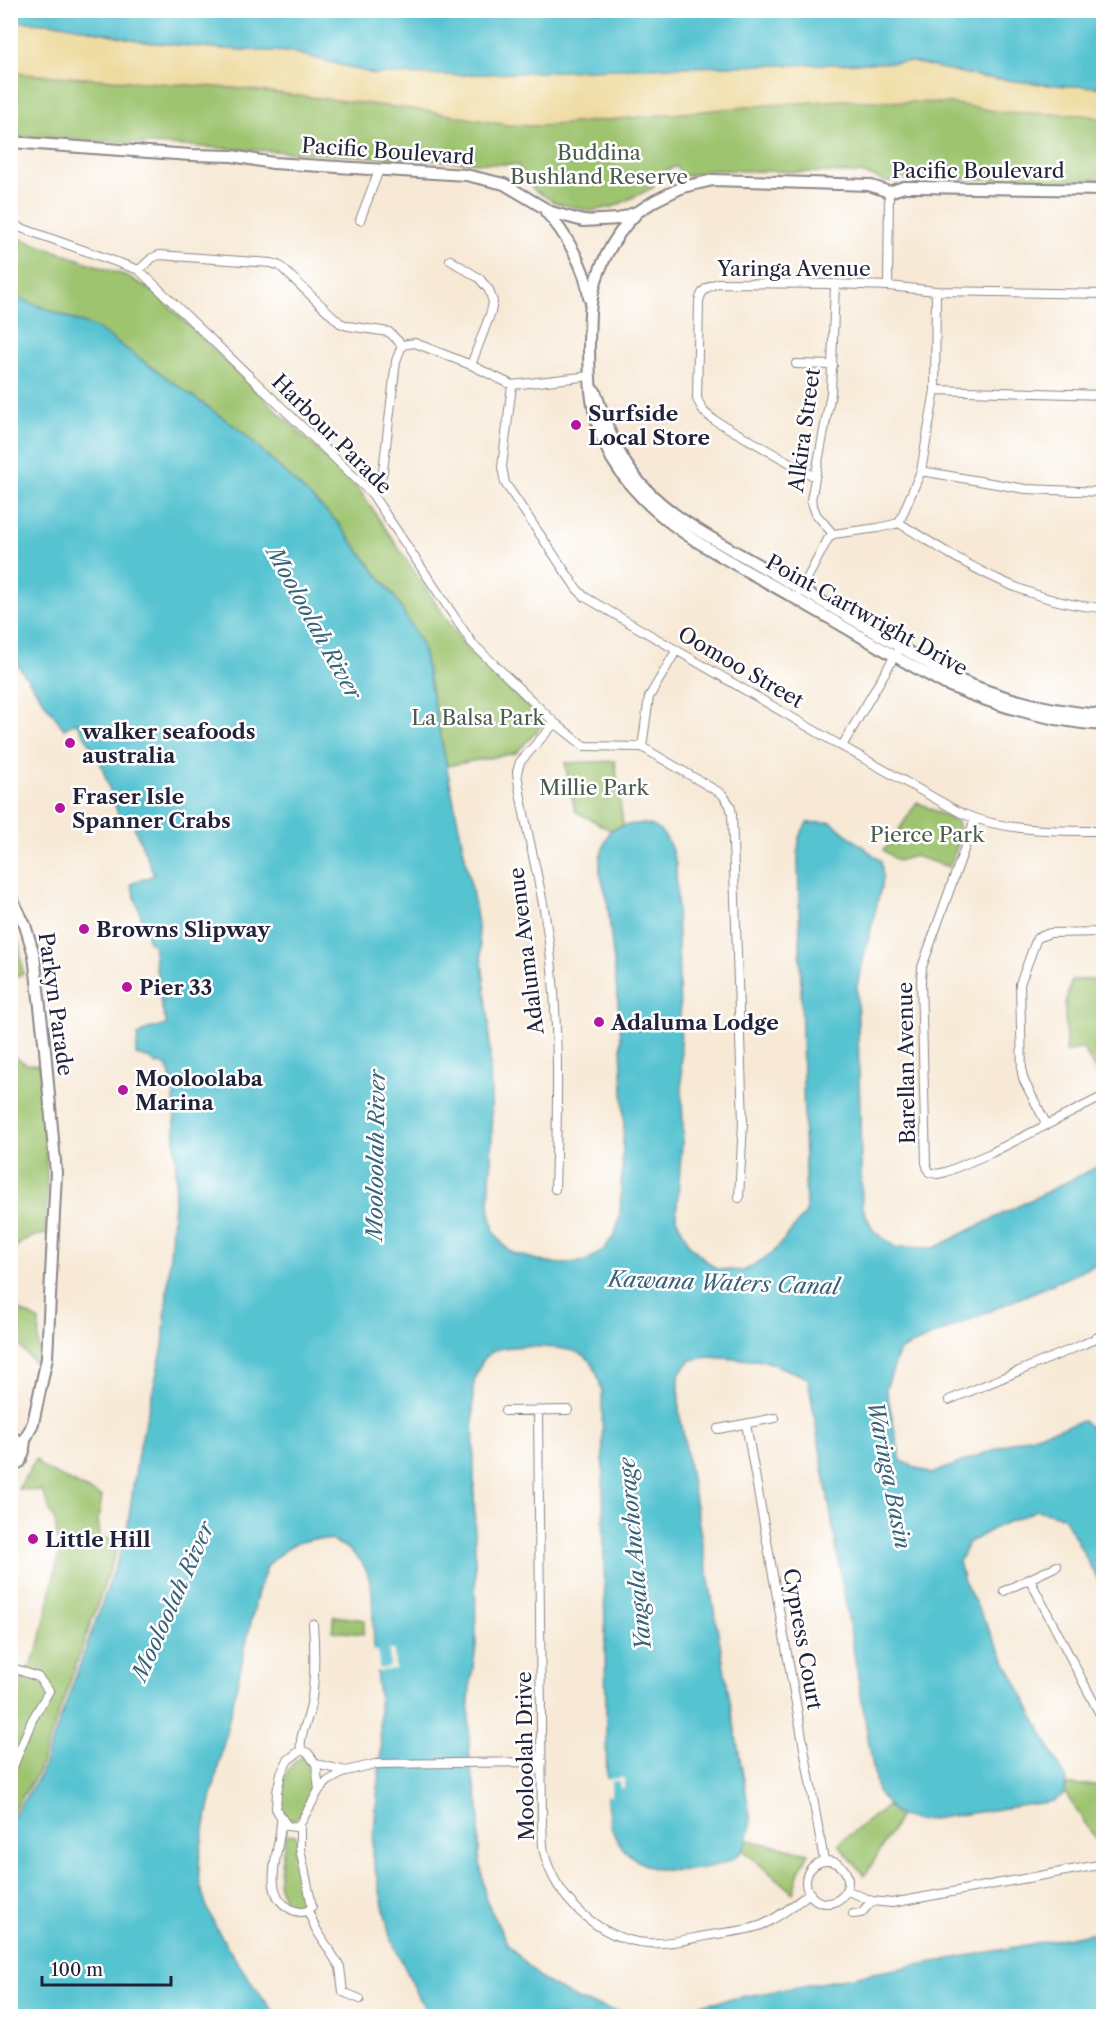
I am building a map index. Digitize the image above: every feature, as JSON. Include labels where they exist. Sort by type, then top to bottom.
[{"type":"street","name":"Pacific Boulevard","points":[[10,142],[232,156],[273,163],[466,175],[504,184],[559,216],[583,221],[619,219],[639,211],[670,192],[691,184],[713,180],[869,185],[889,192],[904,187],[1104,190]]},
{"type":"street","points":[[360,220],[379,170]]},
{"type":"street","points":[[888,286],[889,192]]},
{"type":"street","name":"Point Cartwright Drive","points":[[542,207],[561,231],[586,279],[589,291],[590,376],[593,410],[609,453],[629,484],[705,546],[799,594],[897,652],[945,684],[1025,713],[1067,723],[1104,725]]},
{"type":"street","name":"Point Cartwright Drive","points":[[590,318],[593,294],[611,247],[623,228],[639,211]]},
{"type":"street","name":"Harbour Parade","points":[[10,224],[139,270],[372,494],[472,643],[555,723],[584,746],[642,747]]},
{"type":"street","points":[[139,270],[159,255],[260,262],[280,266],[339,323],[389,332],[402,345]]},
{"type":"street","points":[[450,260],[479,278],[489,290],[493,302],[492,312],[471,365]]},
{"type":"street","name":"Yaringa Avenue","points":[[815,477],[714,420],[704,412],[697,399],[699,300],[707,286],[718,283],[836,284],[936,291],[1104,294]]},
{"type":"street","name":"Alkira Street","points":[[833,534],[812,508],[811,501],[831,393],[836,284]]},
{"type":"street","points":[[899,523],[921,471],[935,390],[936,291]]},
{"type":"street","points":[[402,345],[415,343],[471,365],[512,385],[590,376]]},
{"type":"street","points":[[372,494],[379,484],[383,471],[396,361],[402,345]]},
{"type":"street","points":[[796,364],[832,365]]},
{"type":"street","name":"Oomoo Street","points":[[512,385],[502,475],[508,489],[577,589],[585,597],[842,746],[975,819],[1028,829],[1104,831]]},
{"type":"street","points":[[935,390],[1104,395]]},
{"type":"street","points":[[921,471],[1026,489],[1104,492]]},
{"type":"street","points":[[799,594],[828,539],[833,534],[899,523],[962,562],[1034,595],[1060,602],[1104,608]]},
{"type":"street","points":[[676,651],[649,697],[642,747],[722,794],[732,814],[743,1122],[738,1198]]},
{"type":"street","points":[[842,746],[897,652]]},
{"type":"street","name":"Point Cartwright Drive","points":[[897,652],[978,688],[1027,704],[1068,712],[1104,715]]},
{"type":"street","name":"Adaluma Avenue","points":[[555,723],[520,762],[517,772],[545,917],[554,1010],[557,1129],[555,1189]]},
{"type":"street","name":"Barellan Avenue","points":[[975,819],[922,967],[926,1163],[929,1172],[937,1174],[946,1172],[992,1153],[1047,1125]]},
{"type":"street","name":"Parkyn Parade","points":[[10,895],[25,925],[34,955],[56,1173],[47,1358],[32,1426],[24,1441],[22,1458],[12,1466]]},
{"type":"street","points":[[1104,932],[1042,935],[1035,943],[1020,984],[1022,1072],[1024,1081],[1047,1125],[1104,1096]]},
{"type":"street","points":[[949,1400],[1104,1334]]},
{"type":"street","name":"Parkyn Parade","points":[[11,1436],[25,1428],[36,1408]]},
{"type":"street","points":[[505,1412],[568,1410]]},
{"type":"street","name":"Mooloolah Drive","points":[[538,1411],[542,1825],[544,1852],[563,1892],[579,1911],[596,1925],[619,1936],[647,1944],[763,1925],[810,1893]]},
{"type":"street","points":[[718,1429],[776,1418]]},
{"type":"street","name":"Cypress Court","points":[[746,1424],[824,1860]]},
{"type":"street","points":[[11,1436],[19,1440],[24,1448]]},
{"type":"street","points":[[1004,1591],[1057,1566]]},
{"type":"street","points":[[1030,1580],[1104,1722]]},
{"type":"street","points":[[301,1750],[299,1740],[310,1710],[315,1658],[313,1624]]},
{"type":"street","points":[[10,1667],[38,1677],[49,1690],[32,1720],[10,1774]]},
{"type":"street","points":[[301,1750],[308,1753],[316,1764],[319,1790]]},
{"type":"street","points":[[300,1824],[292,1828],[287,1826],[276,1809],[281,1773],[288,1760],[301,1750]]},
{"type":"street","points":[[308,1911],[312,1906],[300,1849],[300,1824],[319,1790],[328,1781],[346,1771],[375,1764],[542,1762]]},
{"type":"street","points":[[316,1764],[346,1771]]},
{"type":"street","points":[[281,1819],[282,1829],[274,1888],[281,1903],[293,1910],[308,1911]]},
{"type":"street","points":[[824,1860],[839,1865],[847,1876],[846,1890],[842,1896],[829,1903],[815,1899],[810,1893],[806,1880],[808,1872],[824,1860]]},
{"type":"street","points":[[846,1890],[872,1901],[892,1903],[1104,1864]]},
{"type":"street","points":[[853,1914],[861,1913],[872,1901]]},
{"type":"street","points":[[308,1911],[315,1929],[340,1967],[343,1992],[360,1999]]},
{"type":"green space","name":"Buddina Bushland Reserve","points":[[10,73],[234,88],[429,111],[507,125],[541,126],[841,100],[950,103],[1001,112],[1084,115],[1103,119],[1103,181],[1094,179],[1051,183],[1029,180],[917,178],[885,182],[859,173],[713,170],[686,176],[682,175],[677,166],[651,177],[654,187],[613,207],[590,211],[556,203],[534,190],[517,165],[11,136]]},
{"type":"green space","name":"La Balsa Park","points":[[10,235],[129,277],[154,292],[360,491],[466,648],[538,717],[541,724],[539,729],[516,753],[447,766],[422,645],[394,596],[337,522],[240,430],[98,329],[11,295]]},
{"type":"green space","name":"Millie Park","points":[[615,761],[623,825],[610,830],[575,811],[565,763]]},
{"type":"green space","name":"Pierce Park","points":[[917,802],[957,822],[962,835],[949,867],[915,856],[898,861],[883,850],[889,845]]},
{"type":"green space","points":[[19,942],[23,974],[11,979],[11,943]]},
{"type":"green space","points":[[1103,979],[1103,1035],[1095,1051],[1103,1068],[1103,1085],[1083,1048],[1066,1052],[1065,1003],[1072,980]]},
{"type":"green space","points":[[11,1055],[27,1064],[40,1065],[47,1177],[46,1234],[26,1240],[18,1245],[11,1254]]},
{"type":"green space","points":[[11,1298],[20,1311],[39,1320],[38,1368],[11,1335]]},
{"type":"green space","points":[[36,1459],[43,1468],[102,1497],[98,1520],[99,1539],[121,1538],[38,1772],[11,1815],[11,1704],[39,1647],[59,1554],[55,1522],[42,1491],[18,1489]]},
{"type":"green space","points":[[334,1616],[365,1620],[363,1634],[332,1631]]},
{"type":"green space","points":[[303,1757],[307,1758],[313,1773],[311,1790],[299,1814],[294,1820],[287,1820],[282,1814],[281,1798],[284,1781],[291,1767]]},
{"type":"green space","points":[[1066,1785],[1103,1785],[1103,1850],[1065,1793]]},
{"type":"green space","points":[[887,1806],[900,1816],[865,1876],[838,1844]]},
{"type":"green space","points":[[289,1834],[296,1835],[297,1842],[294,1852],[298,1862],[299,1881],[306,1901],[306,1904],[297,1907],[286,1903],[278,1884],[285,1838]]},
{"type":"green space","points":[[748,1840],[809,1853],[799,1871],[793,1893],[742,1849]]},
{"type":"sand","points":[[10,21],[62,24],[145,42],[292,52],[374,74],[458,75],[636,68],[912,62],[981,77],[1050,85],[1103,87],[1103,119],[1084,115],[1001,112],[950,103],[841,100],[541,126],[507,125],[429,111],[234,88],[11,73]]},
{"type":"water","points":[[10,11],[1103,11],[1103,87],[1050,85],[981,77],[912,62],[636,68],[458,75],[374,74],[292,52],[145,42],[62,24],[11,21]]},
{"type":"water","points":[[10,295],[98,329],[240,430],[337,522],[394,596],[422,645],[476,911],[489,1022],[492,1138],[489,1207],[494,1232],[504,1246],[513,1253],[548,1263],[564,1264],[585,1261],[603,1251],[615,1234],[620,1215],[624,1118],[620,1022],[607,898],[600,873],[600,857],[610,830],[636,824],[646,824],[661,832],[672,851],[676,865],[683,1131],[676,1218],[690,1246],[716,1269],[744,1271],[772,1254],[806,1213],[798,857],[799,837],[807,823],[831,822],[881,861],[883,879],[857,986],[862,1206],[873,1230],[895,1247],[934,1248],[1103,1164],[1103,1262],[900,1350],[886,1388],[901,1461],[931,1474],[1016,1441],[1083,1421],[1103,1436],[1103,1589],[1064,1517],[1037,1510],[996,1527],[968,1543],[959,1562],[964,1581],[1066,1779],[1065,1793],[1054,1801],[918,1821],[895,1814],[877,1791],[808,1378],[765,1361],[709,1357],[691,1360],[679,1374],[679,1410],[751,1821],[748,1840],[744,1848],[738,1855],[719,1864],[694,1870],[657,1869],[631,1856],[613,1833],[607,1802],[602,1391],[594,1367],[587,1359],[583,1355],[565,1349],[510,1347],[492,1352],[484,1359],[473,1387],[476,1646],[469,1695],[469,1748],[471,1771],[479,1804],[479,1855],[486,1900],[508,1945],[541,1979],[579,2001],[621,2012],[671,2010],[1103,1931],[1103,2016],[428,2016],[390,1937],[372,1855],[381,1752],[372,1590],[361,1561],[347,1548],[330,1540],[313,1539],[294,1544],[277,1556],[267,1567],[258,1591],[199,1858],[199,1876],[203,1895],[219,1932],[229,1950],[276,2016],[11,2016],[11,1820],[40,1775],[126,1537],[138,1454],[163,1347],[176,1176],[174,1095],[168,1067],[161,1063],[157,1065],[151,1059],[136,1055],[138,1036],[148,1029],[167,1025],[161,1005],[153,944],[149,942],[131,884],[154,875],[129,814],[119,817],[99,758],[76,722],[64,729],[11,656]]},
{"type":"pier","points":[[389,1650],[394,1650],[395,1669],[374,1672],[372,1651],[378,1651],[379,1669],[390,1667]]},
{"type":"pier","points":[[624,1778],[624,1788],[620,1788],[619,1781],[611,1781],[611,1796],[605,1796],[606,1779]]},
{"type":"place","name":"Surfside Local Store","points":[[576,425]]},
{"type":"place","name":"walker seafoods australia","points":[[70,743]]},
{"type":"place","name":"Fraser Isle Spanner Crabs","points":[[60,808]]},
{"type":"place","name":"Browns Slipway","points":[[84,929]]},
{"type":"place","name":"Pier 33","points":[[127,987]]},
{"type":"place","name":"Adaluma Lodge","points":[[599,1022]]},
{"type":"place","name":"Mooloolaba Marina","points":[[123,1090]]},
{"type":"place","name":"Little Hill","points":[[33,1539]]},
{"type":"water label","name":"Mooloolah River","points":[[314,623]]},
{"type":"water label","name":"Mooloolah River","points":[[376,1155]]},
{"type":"water label","name":"Kawana Waters Canal","points":[[724,1283]]},
{"type":"water label","name":"Waringa Basin","points":[[889,1475]]},
{"type":"water label","name":"Yangala Anchorage","points":[[635,1554]]},
{"type":"water label","name":"Mooloolah River","points":[[173,1601]]}]
